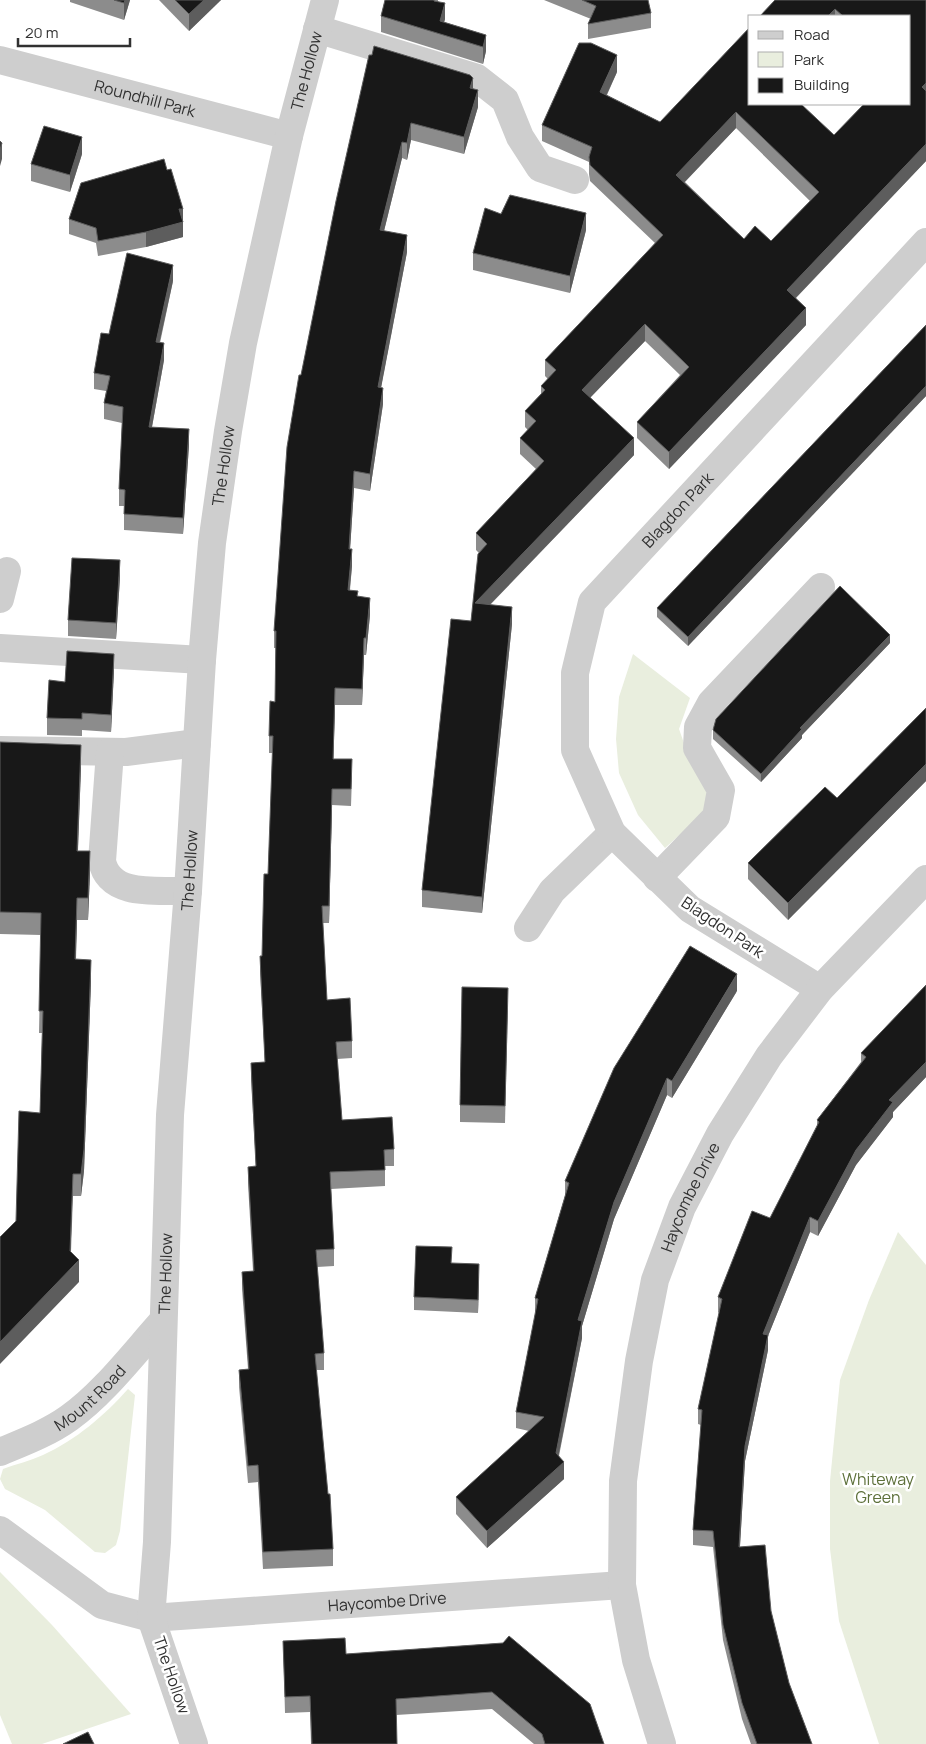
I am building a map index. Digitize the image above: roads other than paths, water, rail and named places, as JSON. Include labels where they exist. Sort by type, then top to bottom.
[{"type":"street","name":"The Hollow","points":[[194,1744],[151,1618],[157,1542],[162,1322],[170,1115],[188,891],[202,660],[212,543],[243,343],[289,136],[325,0]]},
{"type":"street","points":[[317,29],[477,78],[505,100],[520,137],[540,168],[575,180]]},
{"type":"street","name":"Roundhill Park","points":[[0,60],[289,136]]},
{"type":"street","name":"Blagdon Park","points":[[820,989],[690,909],[612,833],[575,750],[575,673],[592,602],[926,242]]},
{"type":"street","points":[[0,599],[7,571]]},
{"type":"street","points":[[657,878],[716,817],[720,790],[697,748],[698,727],[711,703],[821,588]]},
{"type":"street","points":[[0,648],[202,660]]},
{"type":"street","points":[[0,750],[110,752],[197,744]]},
{"type":"street","points":[[110,752],[102,860],[104,872],[112,881],[125,888],[188,891]]},
{"type":"street","points":[[528,928],[552,891],[612,833]]},
{"type":"street","name":"Haycombe Drive","points":[[662,1744],[636,1660],[622,1585],[623,1481],[639,1361],[655,1280],[682,1207],[720,1134],[769,1056],[820,989],[926,879]]},
{"type":"street","name":"Mount Road","points":[[0,1452],[38,1436],[70,1418],[97,1393],[162,1322]]},
{"type":"street","points":[[0,1530],[102,1605],[151,1618]]},
{"type":"street","name":"Haycombe Drive","points":[[151,1618],[622,1585]]},
{"type":"park label","name":"Whiteway Green","points":[[878,1488]]}]
